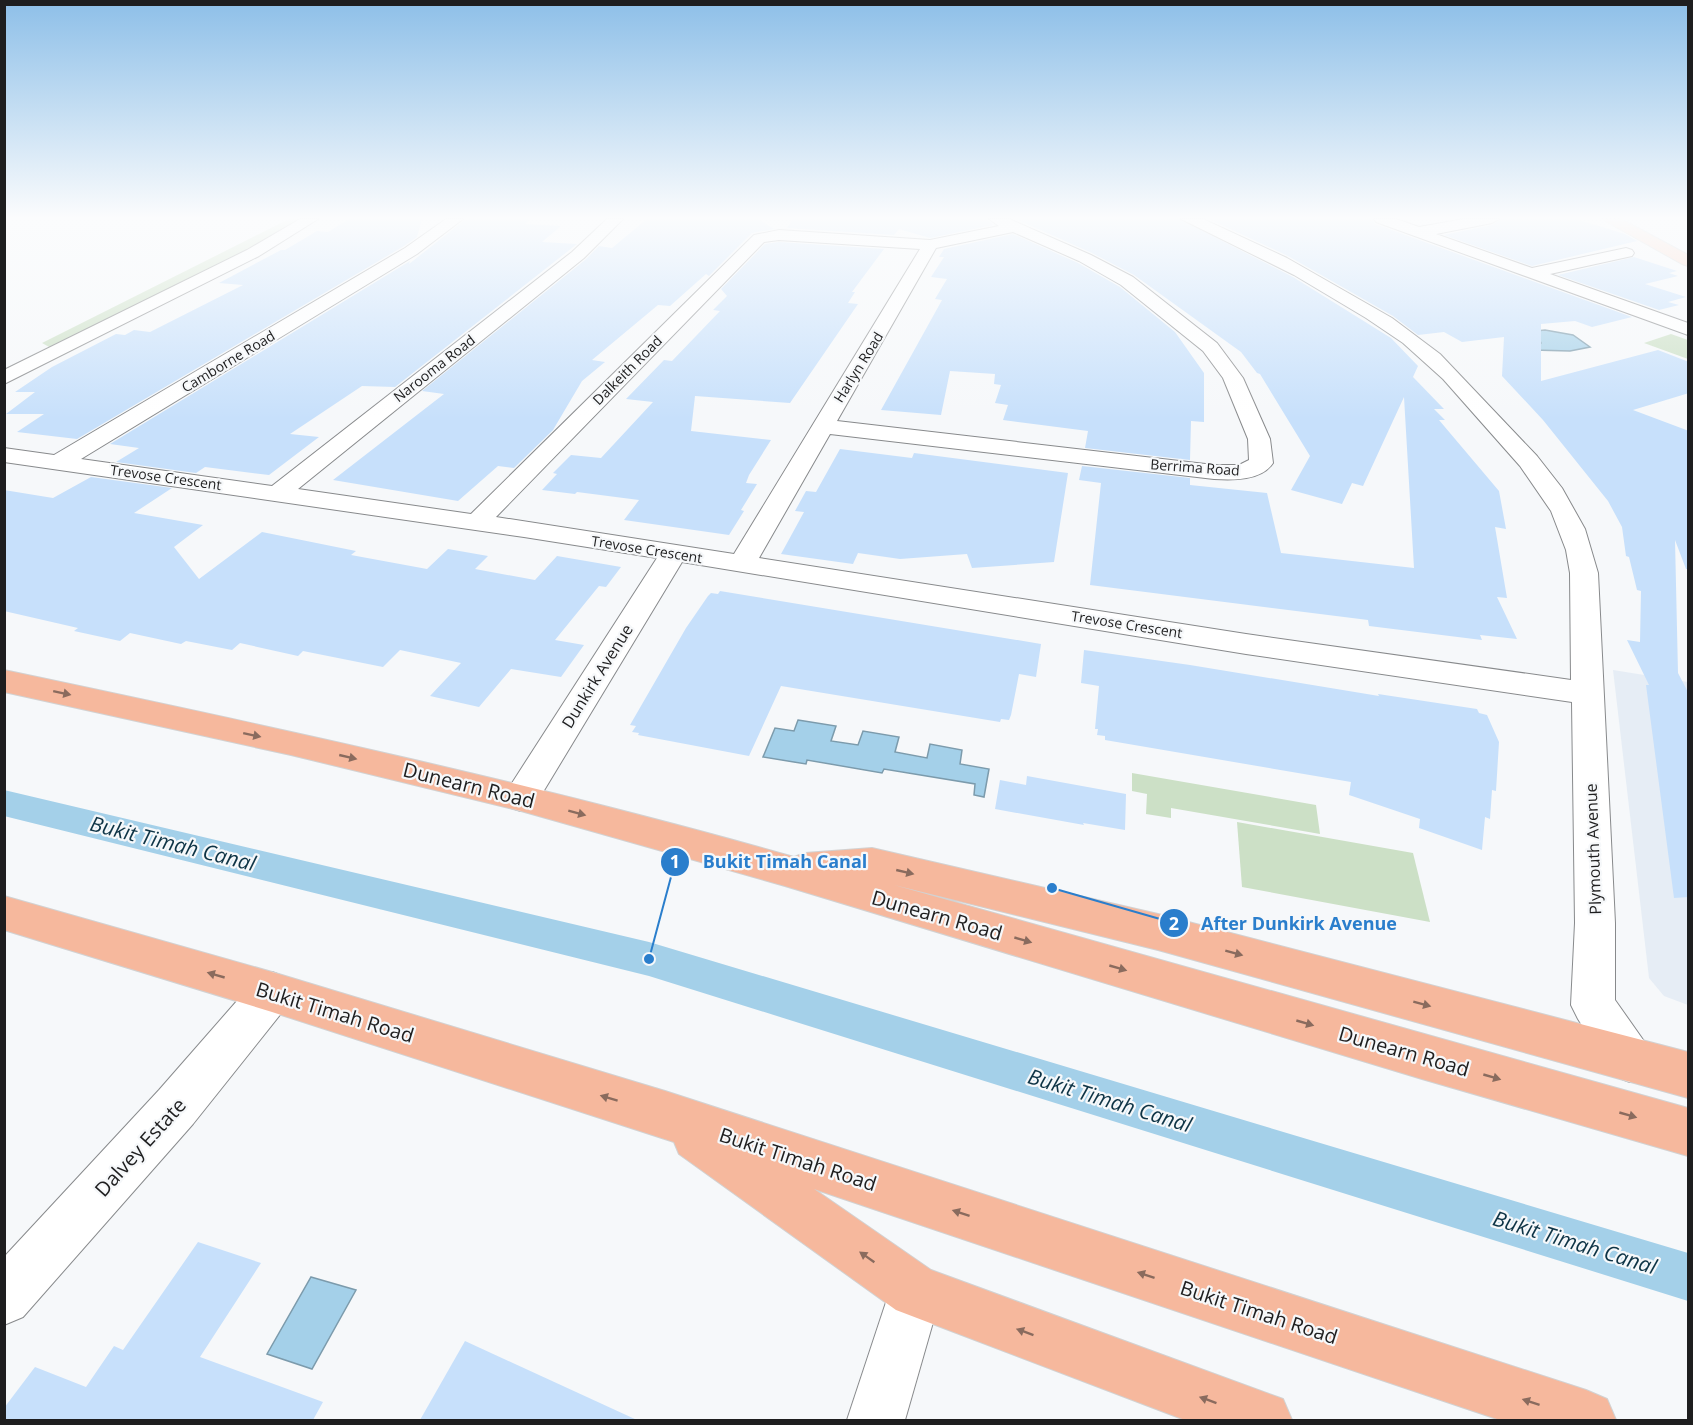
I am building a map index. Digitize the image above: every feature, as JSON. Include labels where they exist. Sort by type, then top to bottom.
[{"type":"highway","name":"Dunearn Road","points":[[4,681],[291,743],[521,797],[785,870],[1689,1132]]},
{"type":"highway","points":[[785,870],[872,864],[1158,932],[1543,1038],[1689,1075]]},
{"type":"highway","name":"Bukit Timah Road","points":[[4,913],[272,992],[665,1115],[1586,1420]]},
{"type":"highway","points":[[665,1115],[915,1290],[1262,1420]]},
{"type":"street","points":[[4,378],[188,286]]},
{"type":"street","name":"Camborne Road","points":[[60,462],[354,286]]},
{"type":"street","name":"Narooma Road","points":[[279,492],[540,286]]},
{"type":"street","name":"Dalkeith Road","points":[[477,522],[712,286]]},
{"type":"street","name":"Harlyn Road","points":[[742,563],[906,286]]},
{"type":"street","name":"Berrima Road","points":[[821,426],[1224,472],[1251,471],[1261,463],[1259,439],[1233,378],[1210,347],[1133,286]]},
{"type":"street","points":[[1324,286],[1375,315],[1433,358],[1541,475],[1570,520],[1580,545],[1584,573],[1587,693]]},
{"type":"street","points":[[1566,286],[1689,329]]},
{"type":"street","points":[[1661,319],[1689,312]]},
{"type":"street","name":"Trevose Crescent","points":[[4,455],[279,492],[1246,644],[1587,693]]},
{"type":"street","name":"Dunkirk Avenue","points":[[521,797],[674,554]]},
{"type":"street","name":"Plymouth Avenue","points":[[1587,693],[1595,923],[1593,1005]]},
{"type":"street","name":"Dalvey Estate","points":[[4,1298],[176,1107],[272,992]]},
{"type":"street","points":[[1543,1038],[1593,1005],[1630,1060]]},
{"type":"street","points":[[876,1420],[915,1290]]},
{"type":"shaded area","points":[[1613,670],[1688,682],[1688,1005],[1664,996],[1649,978]]},
{"type":"green space","points":[[157,286],[178,286],[51,348],[42,343]]},
{"type":"green space","points":[[1671,334],[1688,340],[1688,359],[1644,343]]},
{"type":"green space","points":[[1132,773],[1316,805],[1320,834],[1171,808],[1171,818],[1146,814],[1147,794],[1132,791]]},
{"type":"green space","points":[[1237,822],[1413,853],[1430,922],[1242,887]]},
{"type":"water","points":[[1545,330],[1573,335],[1590,347],[1570,351],[1534,350],[1541,343],[1536,331]]},
{"type":"water","points":[[798,720],[836,726],[831,741],[858,745],[863,731],[899,737],[895,752],[927,758],[930,744],[962,750],[960,764],[989,769],[984,797],[974,795],[975,784],[884,769],[882,773],[807,760],[806,764],[763,757],[775,728],[794,731]]},
{"type":"water","points":[[311,1277],[356,1290],[312,1369],[267,1354]]},
{"type":"building","points":[[242,286],[337,286],[77,439],[17,432],[44,414],[6,414],[35,392],[15,392],[52,367],[116,334],[125,335],[134,330],[150,332]]},
{"type":"building","points":[[370,286],[524,286],[395,387],[362,386],[290,434],[319,437],[269,475],[205,467],[196,473],[116,462],[139,448],[110,444]]},
{"type":"building","points":[[553,286],[693,286],[670,306],[658,305],[592,360],[605,362],[582,381],[553,430],[514,468],[498,466],[458,501],[333,480],[444,394],[422,391]]},
{"type":"building","points":[[724,286],[857,286],[848,303],[858,304],[790,403],[695,396],[691,431],[771,440],[749,475],[746,483],[757,484],[729,535],[624,520],[639,500],[542,490],[557,474],[553,473],[571,455],[601,458],[653,402],[626,399],[664,360],[672,361],[720,311],[713,310],[727,296],[721,289]]},
{"type":"building","points":[[943,286],[1120,287],[1175,332],[1204,373],[1204,422],[1191,421],[1190,460],[1085,448],[1088,431],[1003,420],[1008,405],[995,403],[1001,385],[994,384],[995,374],[950,371],[941,415],[881,410],[942,300],[935,299]]},
{"type":"building","points":[[1149,286],[1307,286],[1391,338],[1418,366],[1413,377],[1444,409],[1434,409],[1445,420],[1439,420],[1499,491],[1506,529],[1495,527],[1507,598],[1497,597],[1517,639],[1480,635],[1482,640],[1369,626],[1368,620],[1090,585],[1101,483],[1079,480],[1082,466],[1190,478],[1190,485],[1267,493],[1281,553],[1414,568],[1404,397],[1363,486],[1352,483],[1342,504],[1291,490],[1310,456],[1260,374],[1241,352]]},
{"type":"building","points":[[1340,286],[1545,286],[1632,317],[1592,327],[1575,321],[1541,324],[1541,381],[1658,350],[1689,362],[1689,393],[1633,410],[1689,431],[1689,569],[1686,569],[1675,540],[1678,673],[1689,694],[1689,897],[1674,898],[1646,685],[1649,685],[1627,640],[1640,642],[1641,591],[1637,590],[1629,557],[1626,556],[1622,527],[1608,501],[1543,420],[1502,376],[1504,337],[1462,342],[1444,332],[1418,335],[1393,316]]},
{"type":"building","points":[[1588,286],[1650,286],[1686,297],[1668,302],[1679,305],[1659,310]]},
{"type":"building","points":[[840,449],[912,458],[914,453],[1068,473],[1054,562],[972,568],[967,554],[900,559],[858,553],[853,564],[781,554],[804,512],[795,511],[806,491],[816,492]]},
{"type":"building","points":[[91,477],[172,488],[134,513],[203,525],[174,547],[199,579],[262,532],[356,551],[351,555],[427,569],[448,549],[488,556],[475,569],[535,580],[557,556],[621,567],[606,587],[599,586],[555,640],[584,645],[561,677],[511,669],[479,707],[430,696],[461,663],[400,650],[383,667],[303,651],[298,656],[240,643],[232,650],[186,641],[181,644],[130,633],[120,641],[74,631],[78,628],[4,611],[4,490],[53,498]]},
{"type":"building","points":[[720,591],[1041,644],[1036,677],[1019,674],[1011,715],[1009,720],[1001,719],[1000,722],[781,686],[749,756],[632,732],[636,726],[630,725],[686,628],[708,596],[711,593],[718,594]]},
{"type":"building","points":[[1084,650],[1477,709],[1479,713],[1487,715],[1499,742],[1496,791],[1492,790],[1490,819],[1485,817],[1482,850],[1419,828],[1420,819],[1349,795],[1351,782],[1105,740],[1105,736],[1097,735],[1098,729],[1095,729],[1099,686],[1081,683]]},
{"type":"building","points":[[1027,776],[1126,794],[1125,830],[995,809],[1000,780],[1026,785]]},
{"type":"building","points":[[198,1242],[261,1263],[200,1357],[323,1402],[313,1420],[4,1420],[4,1408],[35,1367],[86,1387],[114,1346],[123,1350]]},
{"type":"building","points":[[465,1341],[637,1420],[420,1420]]},
{"type":"waterway","name":"Bukit Timah Canal","points":[[4,803],[649,959],[1688,1277]]},
{"type":"place","name":"After Dunkirk Avenue","points":[[1052,888]]},
{"type":"place","name":"Bukit Timah Canal","points":[[649,959]]}]
